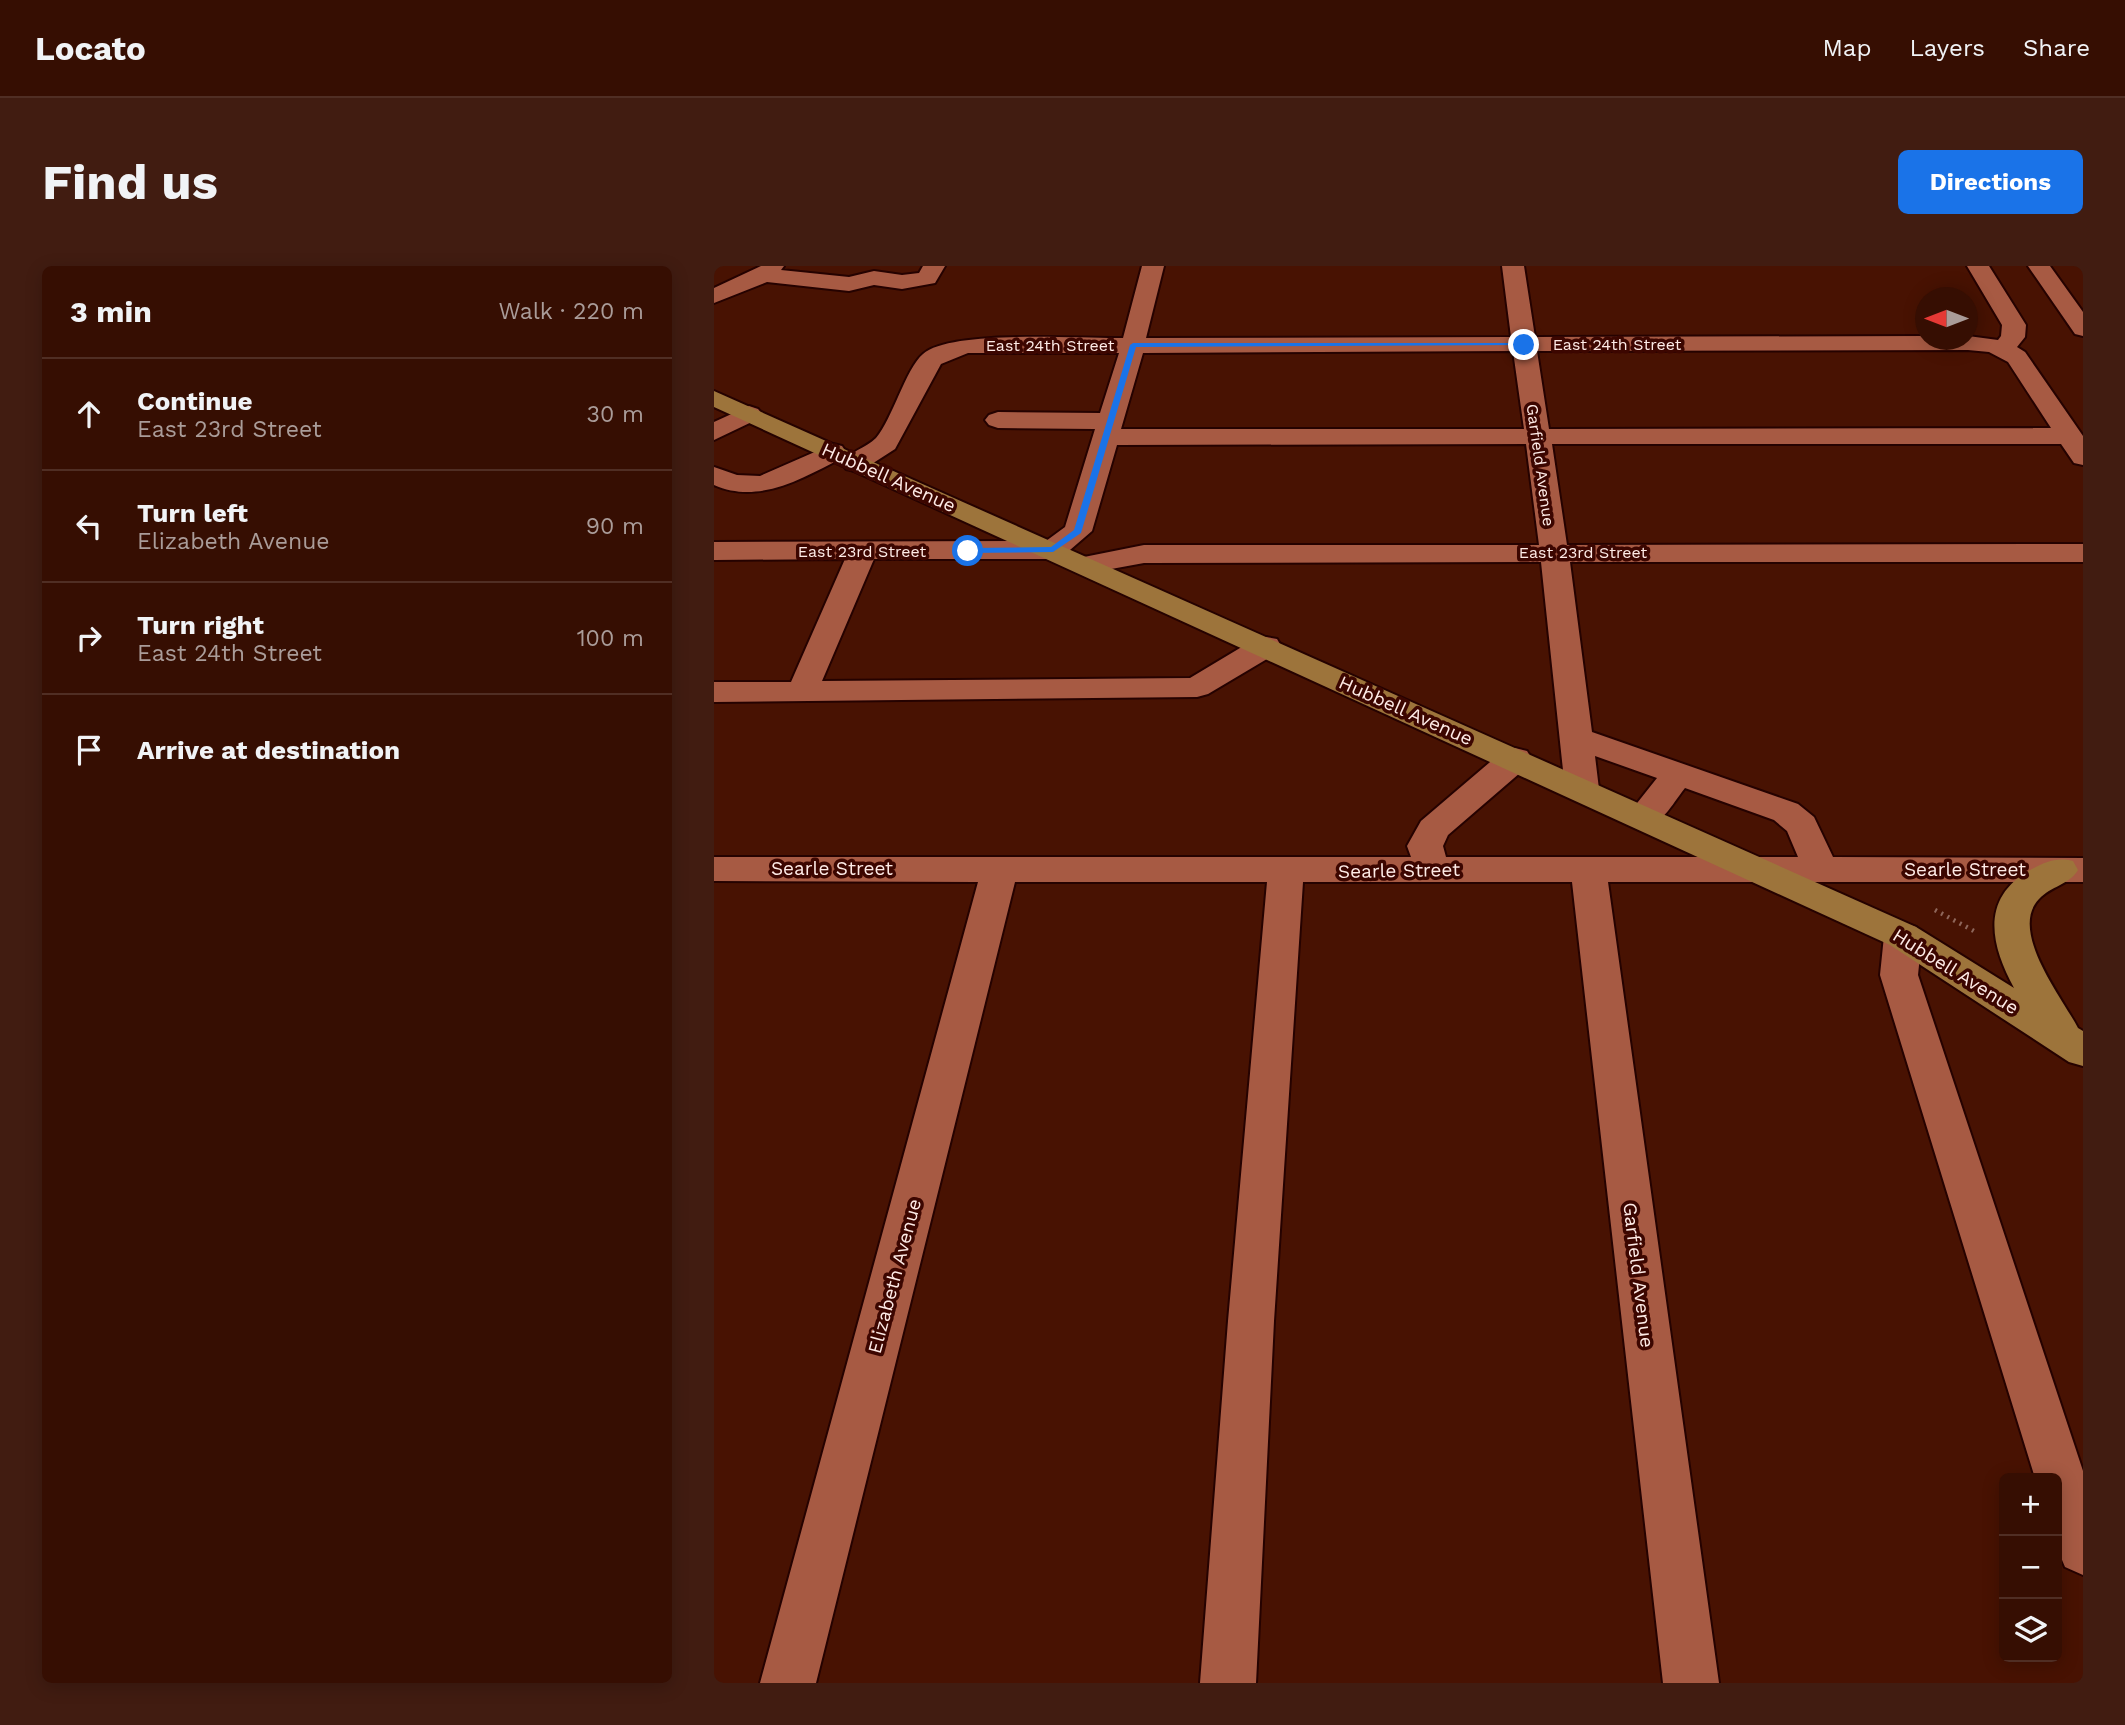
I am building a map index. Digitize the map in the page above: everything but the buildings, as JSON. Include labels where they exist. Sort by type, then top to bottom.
[{"type":"main road","name":"Hubbell Avenue","points":[[714,398],[1755,868],[1916,922],[2075,1046]]},
{"type":"main road","points":[[2071,870],[2025,890],[2012,912],[2012,934],[2019,959],[2039,999],[2075,1046]]},
{"type":"street","points":[[714,296],[768,270],[849,284],[877,272],[902,282],[927,278],[934,266]]},
{"type":"street","points":[[1053,550],[1078,531],[1133,345],[1153,266]]},
{"type":"street","name":"Garfield Avenue","points":[[1513,266],[1554,552],[1582,789]]},
{"type":"street","points":[[1978,266],[2014,325],[2013,337],[1998,347],[2017,357],[2077,446]]},
{"type":"street","points":[[2039,266],[2083,329]]},
{"type":"street","name":"East 24th Street","points":[[844,458],[886,443],[930,359],[949,350],[968,346],[1968,342],[1998,347]]},
{"type":"street","points":[[714,432],[749,414]]},
{"type":"street","points":[[998,420],[1108,429],[2077,446]]},
{"type":"street","points":[[714,475],[740,486],[769,484],[844,458]]},
{"type":"street","name":"East 23rd Street","points":[[714,551],[1053,550]]},
{"type":"street","points":[[802,692],[863,551]]},
{"type":"street","name":"East 23rd Street","points":[[1084,565],[1144,554],[2083,553]]},
{"type":"street","points":[[714,692],[1197,687],[1266,646]]},
{"type":"street","points":[[1576,738],[1786,812],[1802,825],[1820,868]]},
{"type":"street","points":[[1432,869],[1425,846],[1433,830],[1515,759]]},
{"type":"street","points":[[1643,817],[1679,774]]},
{"type":"street","name":"Elizabeth Avenue","points":[[788,1683],[1000,868]]},
{"type":"street","name":"Garfield Avenue","points":[[1588,868],[1691,1683]]},
{"type":"street","name":"Searle Street","points":[[714,869],[2071,870]]},
{"type":"street","points":[[1228,1683],[1251,1321],[1286,871]]},
{"type":"street","points":[[1916,922],[1899,975],[2083,1549]]},
{"type":"path","points":[[1916,922],[1949,916],[1983,936]]},
{"type":"route","points":[[968,551],[1053,550],[1078,531],[1133,345],[1524,345]]}]
